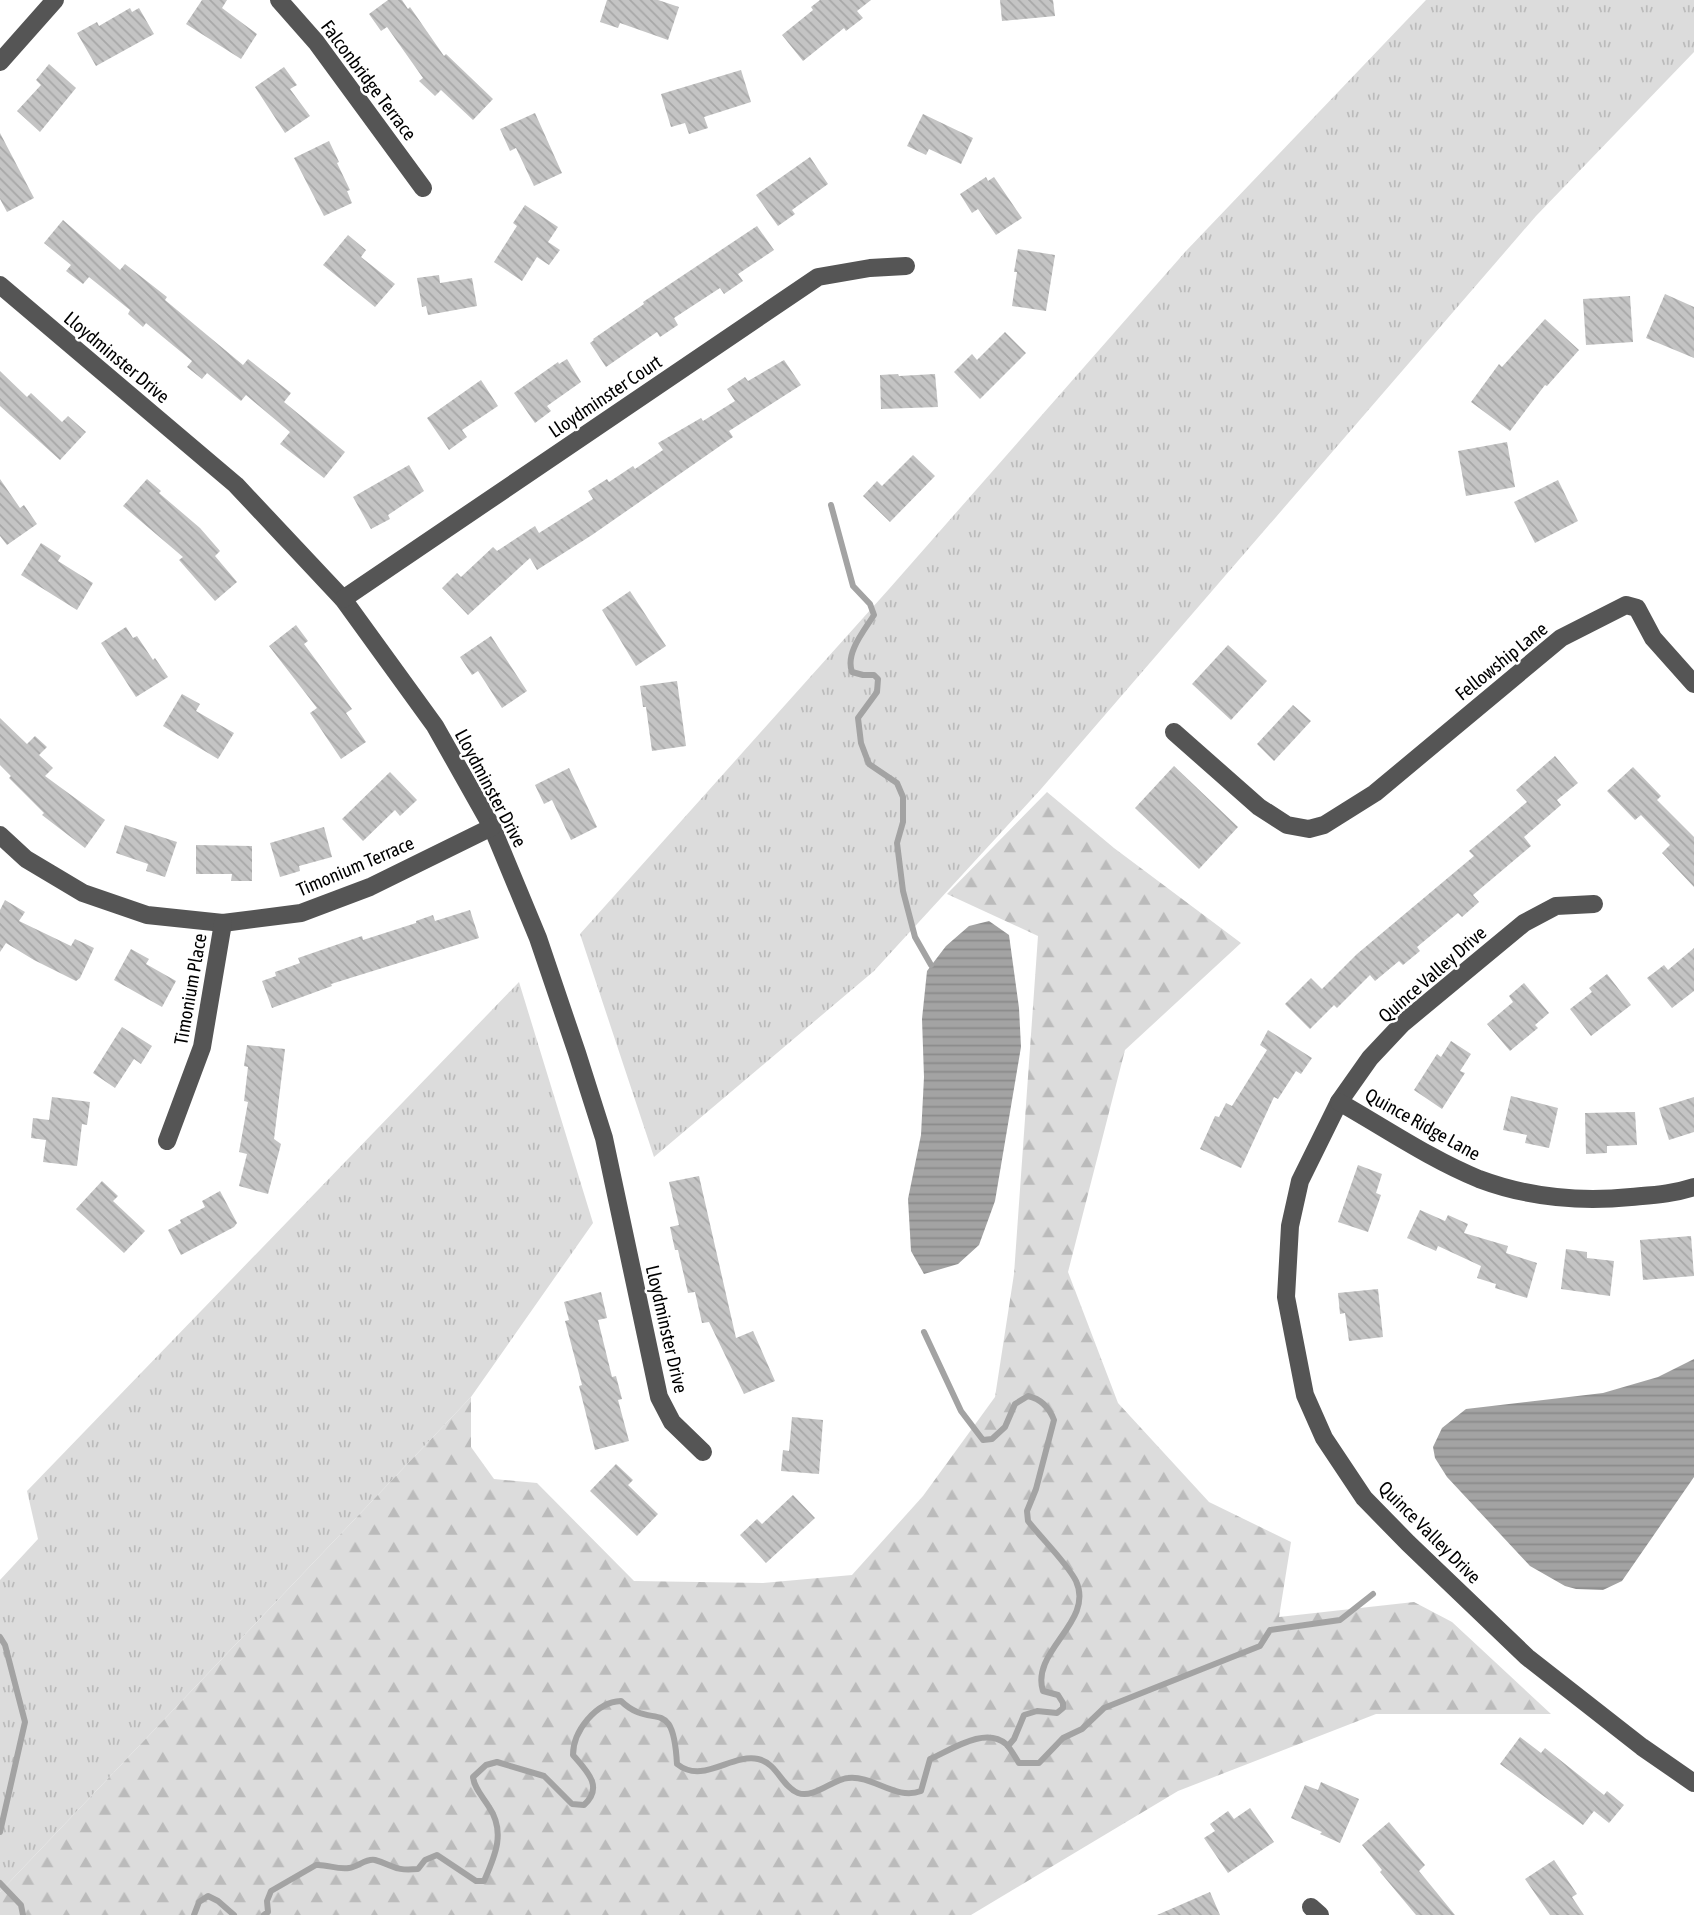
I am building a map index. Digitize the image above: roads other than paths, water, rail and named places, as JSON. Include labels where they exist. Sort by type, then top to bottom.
[{"type":"street","points":[[0,62],[55,0]]},
{"type":"street","name":"Falconbridge Terrace","points":[[279,0],[316,42],[423,188]]},
{"type":"street","name":"Lloydminster Court","points":[[344,599],[818,277],[870,268],[905,266]]},
{"type":"street","name":"Lloydminster Drive","points":[[0,285],[236,485],[344,599],[435,726],[492,827],[538,938],[604,1138],[659,1397],[671,1422],[703,1452]]},
{"type":"street","name":"Fellowship Lane","points":[[1174,732],[1259,807],[1287,825],[1309,829],[1324,825],[1375,793],[1561,638],[1626,605],[1637,608],[1653,638],[1694,684]]},
{"type":"street","name":"Timonium Terrace","points":[[0,835],[26,859],[83,893],[147,915],[223,923],[301,913],[370,887],[492,827]]},
{"type":"street","name":"Quince Valley Drive","points":[[1594,904],[1556,906],[1524,923],[1402,1024],[1370,1058],[1339,1102],[1300,1181],[1290,1226],[1286,1297],[1305,1395],[1324,1438],[1364,1498],[1527,1657],[1694,1783]]},
{"type":"street","name":"Timonium Place","points":[[167,1141],[202,1047],[223,923]]},
{"type":"street","name":"Quince Ridge Lane","points":[[1339,1102],[1430,1155],[1480,1179],[1538,1196],[1603,1200],[1675,1193],[1694,1188]]},
{"type":"waterway","points":[[831,505],[853,586],[870,604],[874,615],[851,657],[852,672],[874,675],[878,679],[877,692],[858,718],[861,743],[869,764],[897,783],[903,797],[903,822],[897,843],[903,891],[915,937],[931,965]]},
{"type":"waterway","points":[[924,1332],[961,1411],[983,1440],[992,1439],[1005,1427],[1015,1404],[1028,1396],[1044,1404],[1054,1420],[1036,1489],[1027,1511],[1028,1521],[1072,1574],[1080,1596],[1077,1610],[1045,1663],[1041,1676],[1043,1691],[1058,1695],[1063,1708],[1057,1713],[1037,1711],[1024,1715],[1014,1739],[1008,1746]]},
{"type":"waterway","points":[[264,1915],[268,1912],[267,1901],[271,1891],[316,1865],[349,1868],[372,1860],[399,1869],[418,1869],[425,1860],[437,1855],[476,1881],[484,1881],[495,1853],[498,1835],[494,1816],[477,1789],[473,1777],[486,1765],[497,1762],[544,1776],[572,1804],[584,1805],[593,1792],[593,1785],[588,1773],[573,1755],[574,1746],[588,1719],[603,1706],[612,1703],[621,1701],[632,1710],[666,1721],[675,1742],[677,1764],[687,1770],[707,1770],[738,1760],[758,1759],[770,1765],[788,1786],[798,1793],[817,1791],[848,1778],[866,1780],[903,1793],[912,1793],[921,1791],[930,1759],[968,1741],[988,1737],[998,1739],[1008,1746],[1019,1763],[1039,1763],[1063,1738],[1082,1729],[1104,1708],[1260,1646],[1270,1630],[1340,1620],[1373,1594]]},
{"type":"waterway","points":[[0,1637],[5,1645],[25,1722],[0,1832]]},
{"type":"waterway","points":[[0,1883],[21,1905],[23,1915]]},
{"type":"waterway","points":[[194,1915],[199,1902],[208,1896],[234,1915]]}]
